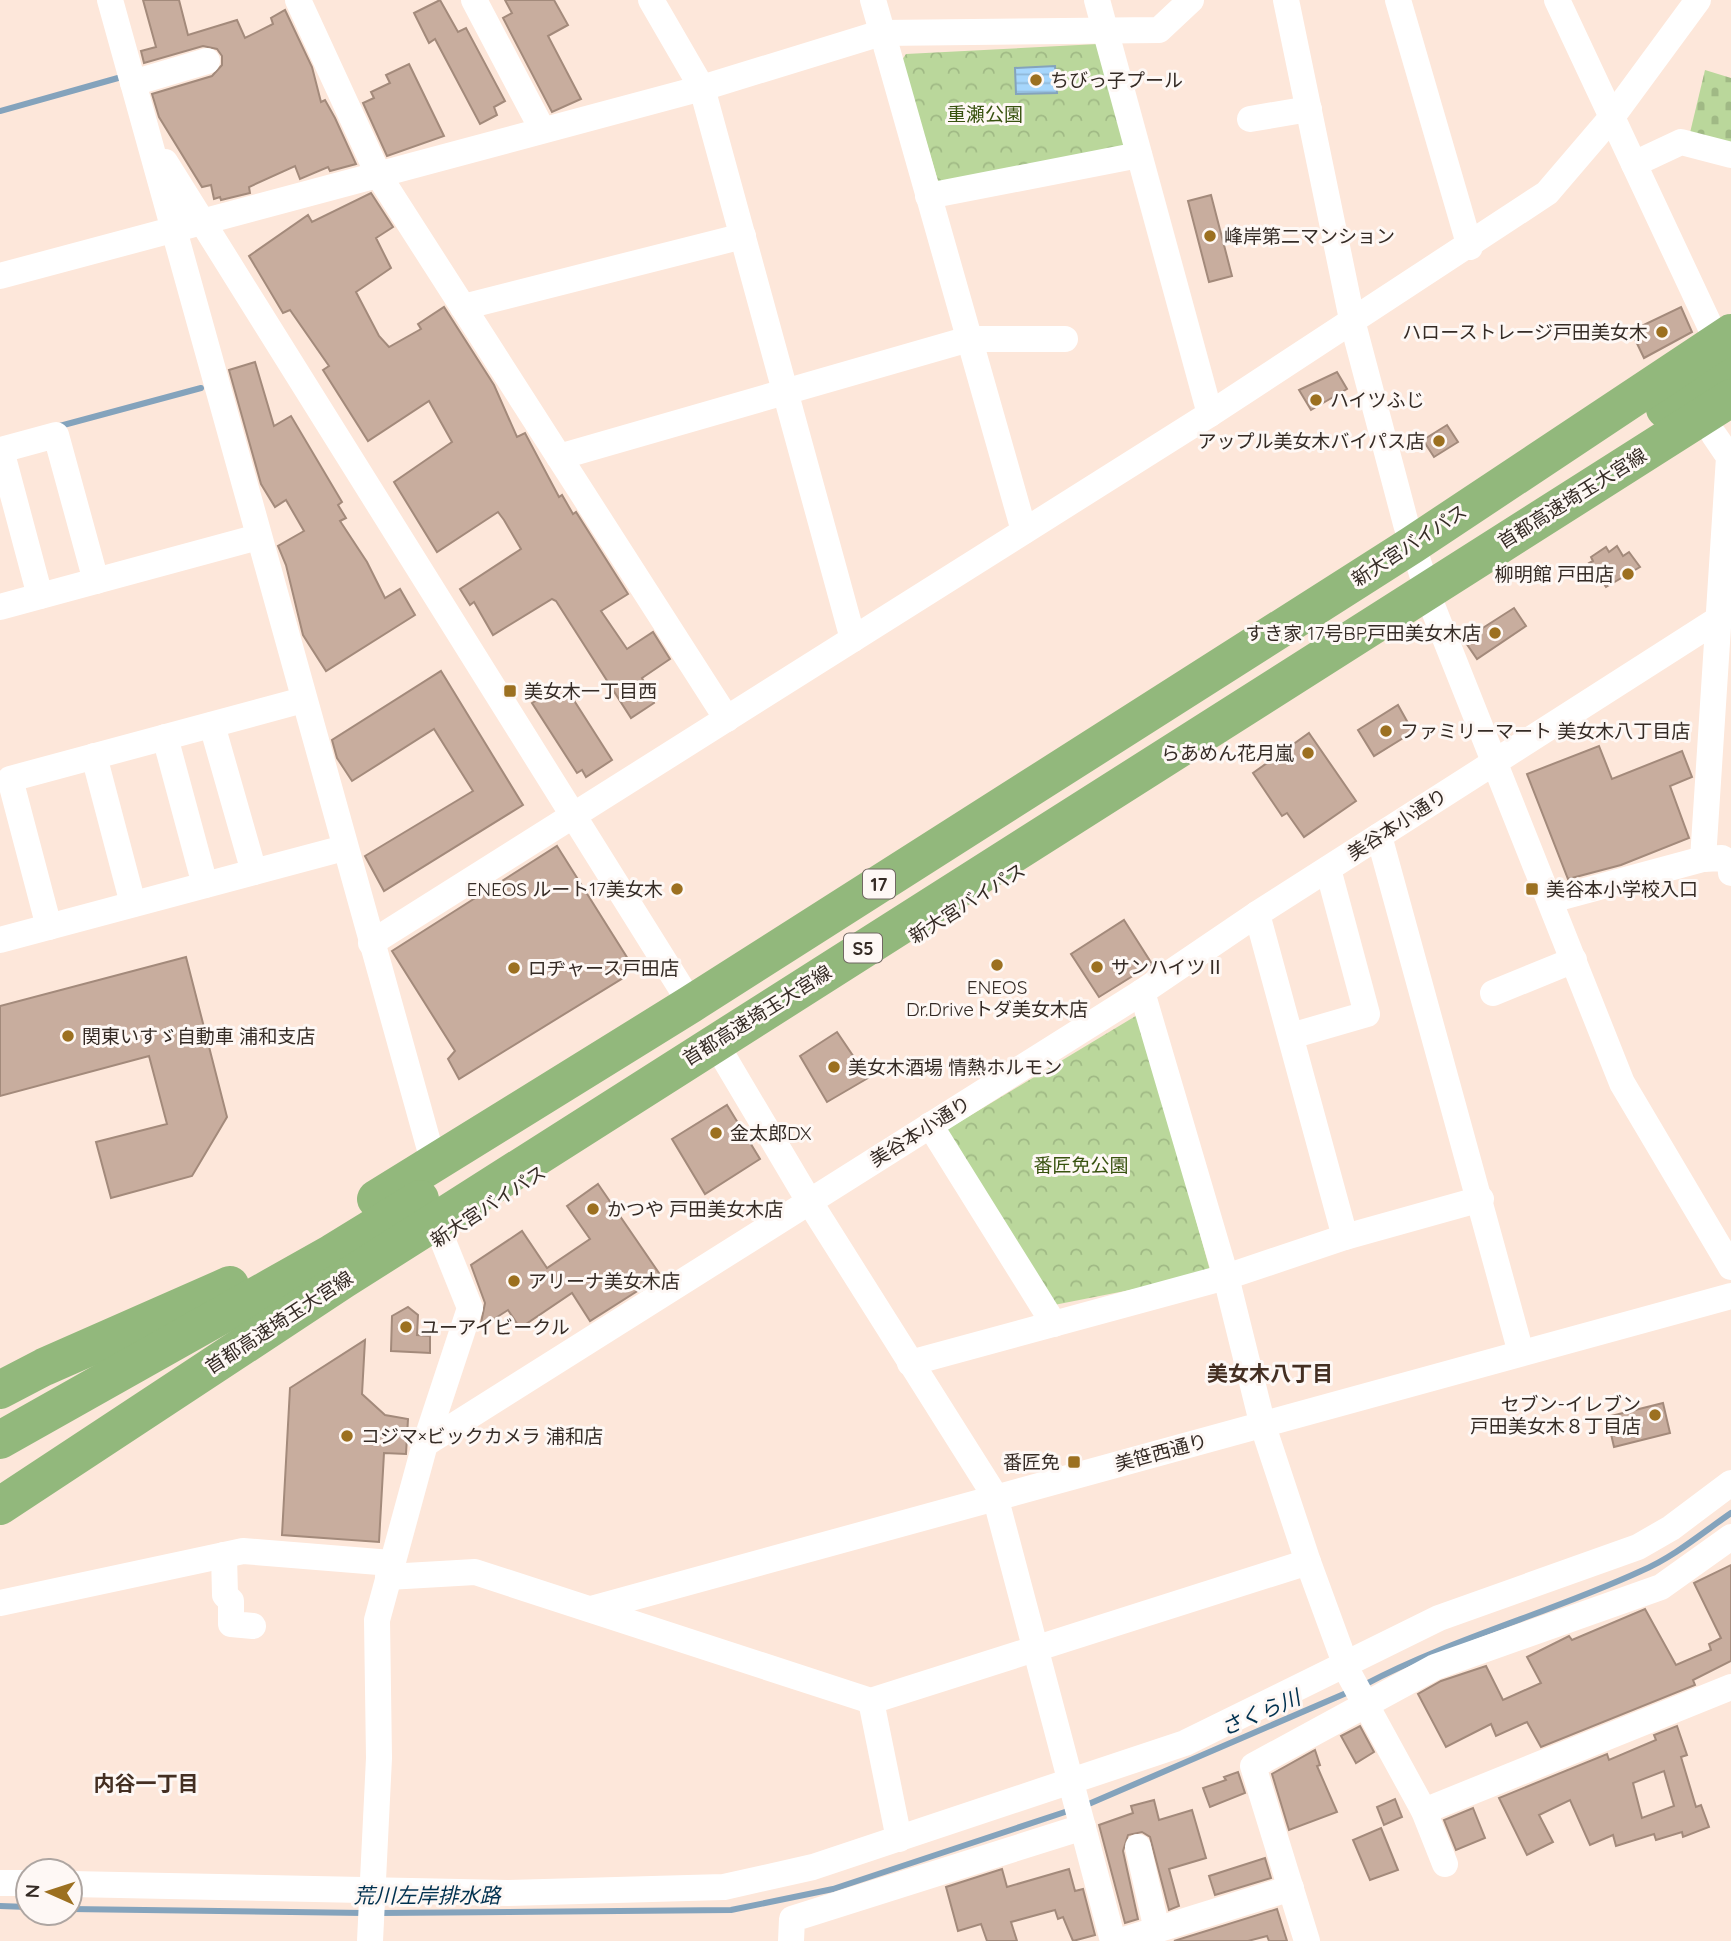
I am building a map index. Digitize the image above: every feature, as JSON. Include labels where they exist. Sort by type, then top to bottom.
[{"type":"highway","points":[[1632,445],[1727,347]]},
{"type":"highway","name":"新大宮バイパス","points":[[0,1390],[44,1367],[248,1277],[691,1004],[1727,347]]},
{"type":"highway","name":"首都高速埼玉大宮線","points":[[0,1440],[332,1253],[1632,445],[1731,398]]},
{"type":"highway","points":[[1632,445],[1725,423]]},
{"type":"highway","name":"新大宮バイパス","points":[[0,1530],[442,1236],[1725,423]]},
{"type":"highway","name":"首都高速埼玉大宮線","points":[[0,1506],[366,1265],[1632,445]]},
{"type":"highway","points":[[0,1429],[83,1392]]},
{"type":"street","points":[[110,0],[434,1164]]},
{"type":"street","points":[[298,0],[379,176],[727,719]]},
{"type":"street","points":[[474,0],[542,129]]},
{"type":"street","points":[[651,0],[702,88],[853,639]]},
{"type":"street","points":[[873,0],[1024,531]]},
{"type":"street","points":[[1097,0],[1210,414]]},
{"type":"street","points":[[0,276],[702,88],[881,33],[1159,30],[1191,0]]},
{"type":"street","points":[[1286,0],[1353,324],[1412,545],[1433,608],[1622,1083],[1731,1267]]},
{"type":"street","points":[[1398,0],[1470,247]]},
{"type":"street","points":[[1557,0],[1633,164],[1727,347]]},
{"type":"street","points":[[371,943],[1353,324],[1547,193],[1612,117],[1698,0]]},
{"type":"street","points":[[133,83],[207,61]]},
{"type":"street","points":[[1250,119],[1309,109]]},
{"type":"street","points":[[149,136],[575,814],[691,1004]]},
{"type":"street","points":[[1633,164],[1681,142],[1731,155]]},
{"type":"street","points":[[928,195],[1139,155]]},
{"type":"street","points":[[463,307],[743,236]]},
{"type":"street","points":[[559,457],[969,339],[1065,339]]},
{"type":"street","points":[[1703,859],[1719,774],[1729,457],[1725,423]]},
{"type":"street","points":[[40,596],[1,450],[56,435],[96,581]]},
{"type":"street","points":[[0,607],[258,537]]},
{"type":"street","name":"美谷本小通り","points":[[425,1444],[1142,992],[1257,914],[1724,615]]},
{"type":"street","points":[[49,927],[10,779],[303,700]]},
{"type":"street","points":[[212,725],[254,872]]},
{"type":"street","points":[[165,737],[205,885]]},
{"type":"street","points":[[94,756],[133,904]]},
{"type":"street","points":[[1379,836],[1521,1353]]},
{"type":"street","points":[[0,940],[344,848]]},
{"type":"street","points":[[1551,900],[1703,859],[1722,858],[1730,863],[1731,873]]},
{"type":"street","points":[[1291,1036],[1367,1014],[1328,869]]},
{"type":"street","points":[[1257,914],[1346,1237]]},
{"type":"street","points":[[1493,993],[1574,960]]},
{"type":"street","points":[[1142,992],[1226,1277],[1263,1426],[1308,1562],[1346,1669],[1424,1811],[1445,1864]]},
{"type":"street","points":[[723,1056],[809,1201],[995,1496],[1113,1941]]},
{"type":"street","points":[[930,1125],[1054,1324]]},
{"type":"street","points":[[910,1363],[1226,1277],[1346,1237],[1480,1199]]},
{"type":"street","points":[[371,1933],[379,1758],[377,1620],[425,1444],[470,1308],[442,1236]]},
{"type":"street","name":"美笹西通り","points":[[591,1609],[1731,1296]]},
{"type":"street","points":[[84,1884],[374,1894],[508,1893],[724,1887],[813,1867],[899,1839],[1073,1789],[1185,1743],[1346,1669],[1439,1618],[1638,1547],[1671,1528],[1731,1483]]},
{"type":"street","points":[[1307,1941],[1254,1766],[1364,1703],[1435,1667],[1661,1587],[1731,1538]]},
{"type":"street","points":[[0,1603],[243,1551],[389,1570],[475,1572],[871,1702],[1308,1562]]},
{"type":"street","points":[[224,1555],[225,1595],[231,1601],[231,1624],[253,1626]]},
{"type":"street","points":[[1424,1811],[1731,1687]]},
{"type":"street","points":[[871,1702],[899,1839]]},
{"type":"street","points":[[791,1941],[792,1919],[1082,1824]]},
{"type":"street","points":[[1138,1847],[1157,1930]]},
{"type":"street","points":[[1121,1941],[1291,1888]]},
{"type":"green space","name":"重瀬公園","points":[[1098,44],[1127,146],[940,188],[902,60],[906,54]]},
{"type":"green space","points":[[1705,70],[1731,78],[1731,148],[1689,137]]},
{"type":"green space","name":"番匠免公園","points":[[1139,1014],[1211,1274],[1054,1305],[943,1132]]},
{"type":"water","name":"ちびっ子プール","points":[[1055,66],[1057,93],[1016,94],[1015,68]]},
{"type":"building","points":[[143,0],[179,0],[188,35],[237,20],[245,38],[273,24],[271,18],[285,10],[312,67],[321,102],[325,100],[356,164],[330,171],[328,167],[300,179],[295,166],[249,187],[250,193],[221,200],[220,197],[214,199],[211,185],[202,187],[159,117],[152,94],[212,76],[222,65],[222,56],[217,49],[203,46],[144,63],[141,51],[156,47]]},
{"type":"building","points":[[440,0],[458,32],[466,28],[505,101],[494,107],[497,115],[480,124],[435,39],[429,43],[414,13]]},
{"type":"building","points":[[505,0],[554,0],[568,25],[548,36],[581,99],[552,112],[503,18],[512,13]]},
{"type":"building","points":[[409,64],[444,136],[387,156],[363,103],[374,98],[371,92],[390,83],[386,75]]},
{"type":"building","points":[[371,193],[393,227],[376,238],[391,268],[356,292],[379,336],[389,347],[421,329],[418,324],[444,307],[494,385],[517,437],[525,433],[559,497],[562,495],[573,514],[576,512],[628,594],[601,611],[627,649],[653,632],[670,659],[642,678],[654,703],[631,718],[556,601],[552,599],[493,635],[474,602],[470,605],[460,589],[521,549],[504,520],[498,512],[437,552],[394,482],[452,442],[429,401],[368,441],[323,370],[329,366],[290,310],[283,313],[249,256],[308,215],[312,222]]},
{"type":"building","name":"峰岸第二マンション","points":[[1211,195],[1232,276],[1209,282],[1188,201]]},
{"type":"building","points":[[1681,307],[1692,332],[1644,358],[1631,331]]},
{"type":"building","points":[[255,362],[274,426],[291,416],[342,502],[338,505],[346,518],[340,521],[367,562],[385,598],[400,589],[415,615],[326,671],[303,635],[286,565],[278,546],[304,531],[286,500],[275,507],[261,484],[229,370]]},
{"type":"building","name":"ハイツふじ","points":[[1337,372],[1347,389],[1311,410],[1299,390]]},
{"type":"building","points":[[1447,425],[1458,442],[1434,457],[1423,440]]},
{"type":"building","points":[[1617,546],[1623,556],[1629,552],[1640,567],[1606,587],[1589,563],[1593,561],[1591,557],[1606,547],[1609,552]]},
{"type":"building","name":"すき家 17号BP戸田美女木店","points":[[1514,608],[1526,626],[1477,659],[1464,640]]},
{"type":"building","points":[[441,671],[523,805],[384,891],[365,856],[473,791],[434,729],[352,781],[337,758],[332,740]]},
{"type":"building","points":[[568,691],[612,760],[586,777],[582,770],[577,773],[532,703],[548,694],[551,700]]},
{"type":"building","name":"ファミリーマート 美女木八丁目店","points":[[1398,705],[1413,732],[1374,756],[1358,730]]},
{"type":"building","points":[[1309,733],[1356,801],[1304,837],[1287,813],[1282,816],[1253,773]]},
{"type":"building","points":[[1599,746],[1612,779],[1682,751],[1692,777],[1670,786],[1689,838],[1621,865],[1568,879],[1527,774]]},
{"type":"building","name":"ロヂャース戸田店","points":[[557,846],[628,959],[623,978],[459,1079],[448,1059],[455,1051],[392,951]]},
{"type":"building","points":[[1124,920],[1152,964],[1099,997],[1071,954]]},
{"type":"building","points":[[186,957],[227,1117],[192,1176],[111,1198],[96,1142],[167,1124],[149,1056],[0,1096],[0,1006]]},
{"type":"building","name":"美女木酒場 情熱ホルモン","points":[[837,1032],[868,1078],[827,1102],[800,1056]]},
{"type":"building","points":[[727,1105],[760,1159],[705,1194],[672,1139]]},
{"type":"building","points":[[598,1184],[661,1276],[590,1321],[572,1293],[520,1328],[508,1310],[480,1328],[485,1303],[471,1265],[522,1231],[547,1268],[590,1239],[567,1206]]},
{"type":"building","points":[[408,1307],[418,1315],[417,1335],[430,1336],[430,1353],[391,1351],[392,1316]]},
{"type":"building","name":"コジマ×ビックカメラ 浦和店","points":[[365,1340],[362,1394],[385,1415],[408,1419],[406,1454],[384,1453],[379,1542],[282,1535],[290,1388]]},
{"type":"building","points":[[1663,1403],[1670,1433],[1614,1447],[1607,1417]]},
{"type":"building","points":[[1731,1565],[1731,1661],[1693,1680],[1695,1685],[1541,1747],[1527,1722],[1496,1736],[1491,1724],[1446,1747],[1418,1694],[1441,1681],[1486,1666],[1503,1700],[1541,1683],[1527,1657],[1569,1636],[1572,1640],[1645,1609],[1676,1665],[1711,1650],[1709,1644],[1721,1638],[1694,1583]]},
{"type":"building","points":[[1360,1726],[1374,1752],[1356,1763],[1341,1736]]},
{"type":"building","points":[[1677,1726],[1687,1755],[1681,1757],[1696,1807],[1701,1805],[1709,1827],[1683,1837],[1682,1832],[1656,1840],[1654,1834],[1616,1846],[1613,1835],[1590,1845],[1570,1800],[1539,1815],[1553,1842],[1527,1855],[1499,1798],[1607,1754],[1609,1760],[1656,1740],[1654,1735]],"holes":[[[1664,1771],[1674,1806],[1642,1818],[1633,1783]]]},
{"type":"building","points":[[1315,1750],[1320,1765],[1317,1766],[1337,1812],[1289,1830],[1272,1774]]},
{"type":"building","points":[[1238,1772],[1245,1793],[1210,1807],[1203,1788],[1226,1780],[1224,1777]]},
{"type":"building","points":[[1395,1799],[1402,1817],[1384,1825],[1377,1807]]},
{"type":"building","points":[[1154,1800],[1159,1820],[1192,1810],[1206,1858],[1169,1869],[1179,1906],[1169,1910],[1150,1837],[1142,1832],[1128,1835],[1123,1851],[1138,1919],[1125,1923],[1099,1825],[1133,1813],[1131,1806]]},
{"type":"building","points":[[1473,1808],[1485,1838],[1456,1850],[1444,1820]]},
{"type":"building","points":[[1381,1828],[1398,1870],[1370,1880],[1353,1840]]},
{"type":"building","points":[[1265,1858],[1271,1878],[1215,1895],[1209,1876]]},
{"type":"building","points":[[1002,1869],[1007,1887],[1069,1869],[1075,1891],[1083,1889],[1095,1935],[1073,1941],[1063,1917],[1058,1919],[1055,1910],[1011,1922],[1017,1941],[987,1941],[981,1924],[958,1931],[946,1887]]},
{"type":"building","points":[[1277,1909],[1287,1941],[1269,1941],[1267,1936],[1248,1941],[1174,1941]]},
{"type":"waterway","points":[[0,111],[118,78]]},
{"type":"waterway","points":[[56,427],[201,388]]},
{"type":"waterway","name":"さくら川","points":[[1364,1685],[1432,1653],[1572,1600],[1653,1565],[1731,1513]]},
{"type":"waterway","name":"さくら川","points":[[1084,1806],[1351,1691]]},
{"type":"waterway","name":"荒川左岸排水路","points":[[379,1913],[731,1910],[833,1889],[1071,1810]]},
{"type":"waterway","name":"荒川左岸排水路","points":[[0,1906],[14,1906]]},
{"type":"waterway","name":"荒川左岸排水路","points":[[84,1909],[365,1913]]},
{"type":"place","name":"ちびっ子プール","points":[[1036,80]]},
{"type":"place","name":"峰岸第二マンション","points":[[1210,236]]},
{"type":"place","name":"ハローストレージ戸田美女木","points":[[1662,332]]},
{"type":"place","name":"ハイツふじ","points":[[1316,400]]},
{"type":"place","name":"アップル美女木バイパス店","points":[[1439,441]]},
{"type":"place","name":"柳明館 戸田店","points":[[1628,574]]},
{"type":"place","name":"すき家 17号BP戸田美女木店","points":[[1495,633]]},
{"type":"place","name":"美女木一丁目西","points":[[510,691]]},
{"type":"place","name":"ファミリーマート 美女木八丁目店","points":[[1386,731]]},
{"type":"place","name":"らあめん花月嵐","points":[[1308,753]]},
{"type":"place","name":"ENEOS ルート17美女木","points":[[677,889]]},
{"type":"place","name":"美谷本小学校入口","points":[[1532,889]]},
{"type":"place","name":"ENEOS Dr.Driveトダ美女木店","points":[[997,965]]},
{"type":"place","name":"サンハイツⅡ","points":[[1097,967]]},
{"type":"place","name":"ロヂャース戸田店","points":[[514,968]]},
{"type":"place","name":"関東いすゞ自動車 浦和支店","points":[[68,1036]]},
{"type":"place","name":"美女木酒場 情熱ホルモン","points":[[834,1067]]},
{"type":"place","name":"金太郎DX","points":[[716,1133]]},
{"type":"place","name":"かつや 戸田美女木店","points":[[593,1209]]},
{"type":"place","name":"アリーナ美女木店","points":[[514,1281]]},
{"type":"place","name":"ユーアイビークル","points":[[406,1327]]},
{"type":"place","name":"セブン-イレブン 戸田美女木８丁目店","points":[[1655,1415]]},
{"type":"place","name":"コジマ×ビックカメラ 浦和店","points":[[347,1436]]},
{"type":"place","name":"番匠免","points":[[1074,1462]]},
{"type":"district","name":"美女木八丁目","points":[[1270,1373]]},
{"type":"district","name":"内谷一丁目","points":[[146,1783]]}]
